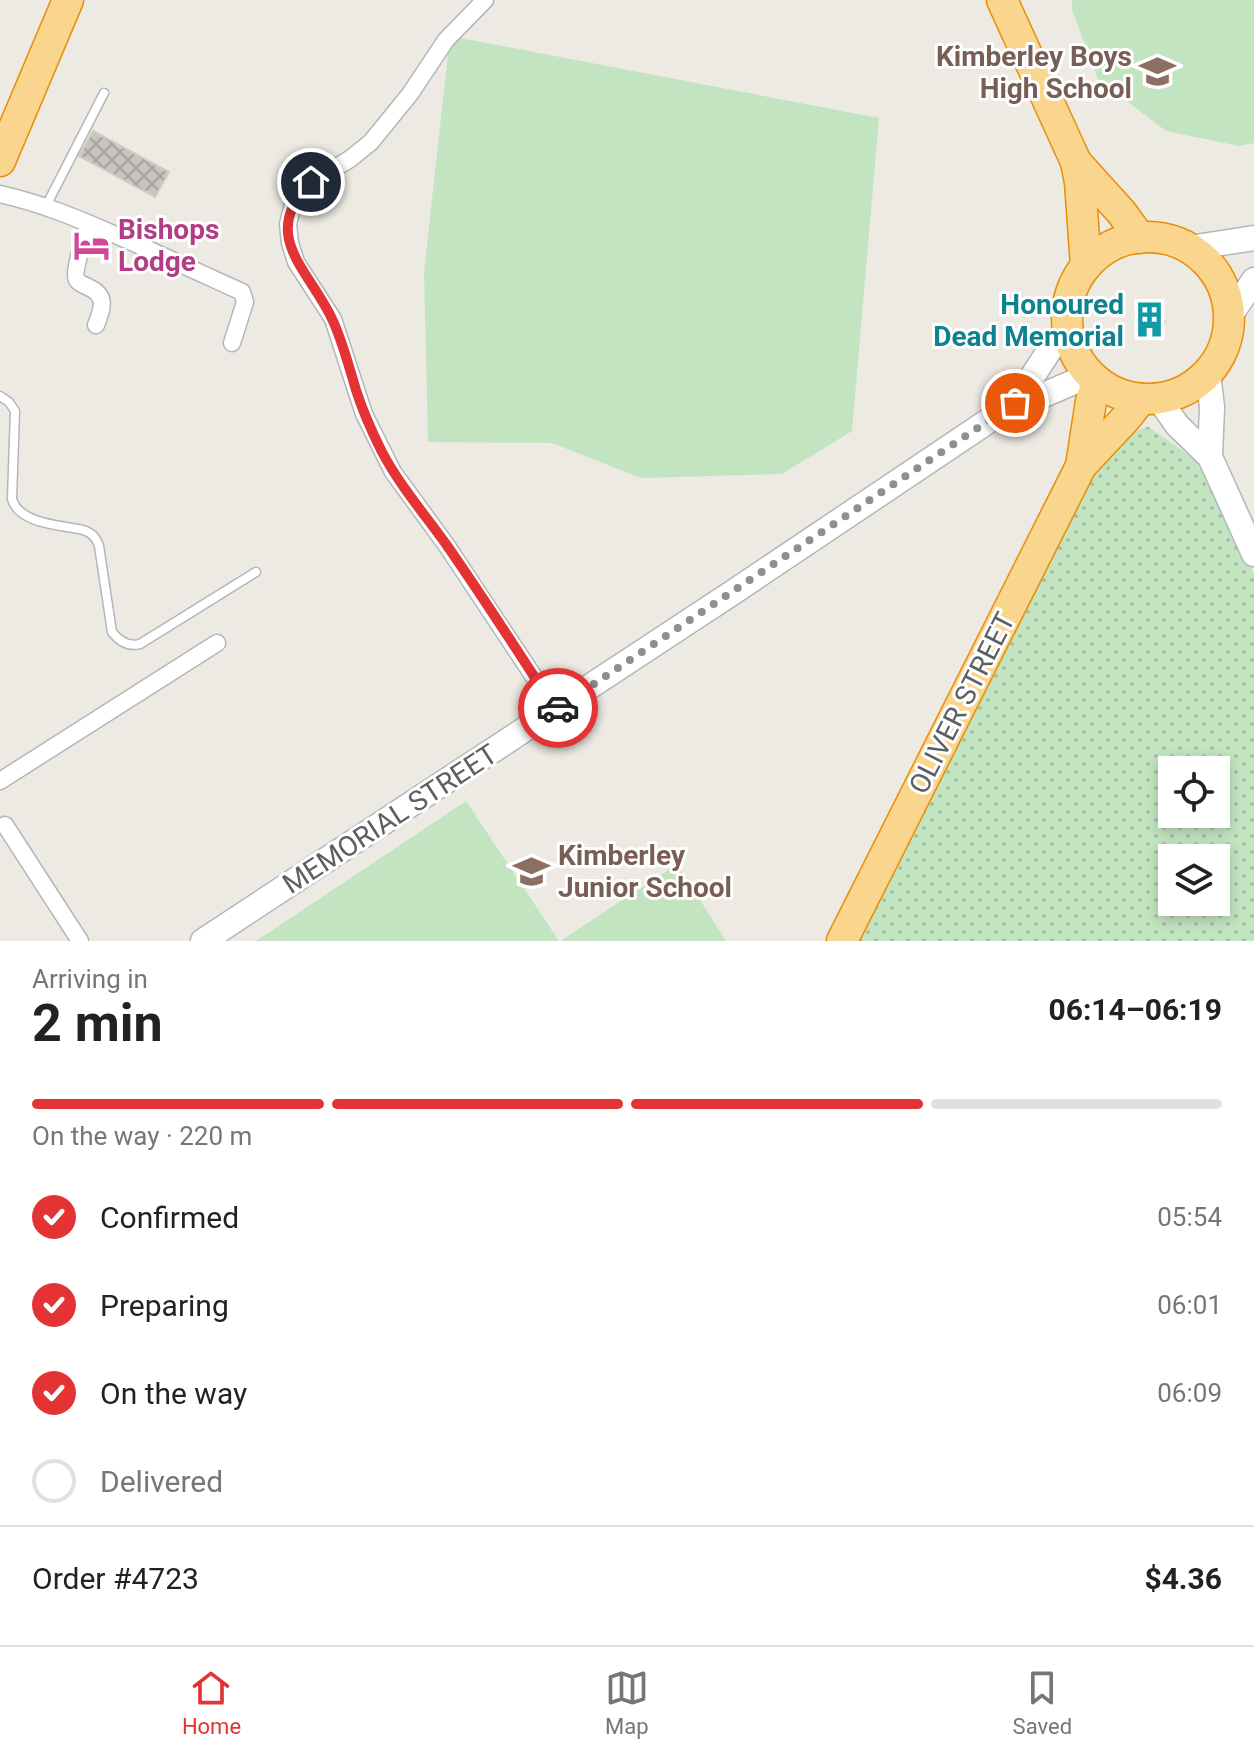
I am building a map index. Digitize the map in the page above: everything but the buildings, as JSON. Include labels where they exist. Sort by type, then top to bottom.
[{"type":"highway","points":[[0,161],[68,0]]},
{"type":"highway","points":[[1002,0],[1076,162],[1086,266]]},
{"type":"highway","points":[[1076,162],[1140,238]]},
{"type":"highway","points":[[1140,238],[1166,239],[1202,257],[1222,284],[1230,316],[1224,347],[1208,374],[1185,390],[1150,399],[1118,394],[1094,378],[1079,362],[1071,346],[1066,314],[1078,276],[1086,266],[1101,252],[1120,242],[1140,238]]},
{"type":"highway","name":"OLIVER STREET","points":[[1081,466],[1094,378]]},
{"type":"highway","name":"OLIVER STREET","points":[[842,941],[1081,466],[1126,418],[1150,399]]},
{"type":"street","points":[[485,0],[446,40],[410,94],[371,142],[350,159],[311,182],[300,193],[288,224],[296,262],[333,319],[364,414],[388,462],[556,710]]},
{"type":"street","points":[[0,194],[46,206],[242,292],[245,302],[232,343]]},
{"type":"street","points":[[89,224],[76,279],[100,296],[102,303],[96,325]]},
{"type":"street","points":[[1189,248],[1254,238]]},
{"type":"street","points":[[1230,316],[1254,280]]},
{"type":"street","name":"MEMORIAL STREET","points":[[203,941],[556,710],[1015,403],[1067,329]]},
{"type":"street","points":[[1208,374],[1212,407],[1210,457]]},
{"type":"street","name":"MEMORIAL STREET","points":[[1015,403],[1094,378]]},
{"type":"street","points":[[1150,399],[1210,457],[1254,554]]},
{"type":"street","points":[[0,781],[217,643]]},
{"type":"street","points":[[5,825],[80,941]]},
{"type":"lane","points":[[46,206],[104,93]]},
{"type":"lane","points":[[0,396],[15,411],[13,505],[26,517],[83,530],[94,537],[99,546],[112,632],[121,641],[140,644],[256,572]]},
{"type":"green space","points":[[1072,0],[1254,0],[1254,143],[1239,146],[1166,131],[1098,79],[1072,10]]},
{"type":"green space","points":[[450,36],[879,118],[852,431],[782,474],[641,478],[552,443],[428,442],[424,272]]},
{"type":"green space","points":[[1147,426],[1203,465],[1254,574],[1254,941],[856,941],[1096,453]]},
{"type":"green space","points":[[466,801],[559,941],[256,941]]},
{"type":"green space","points":[[677,864],[726,941],[562,940]]},
{"type":"way so far","points":[[558,708],[1015,403]]},
{"type":"place","name":"Kimberley Boys High School","points":[[1158,72]]},
{"type":"place","name":"Bishops Lodge","points":[[92,245]]},
{"type":"place","name":"Honoured Dead Memorial","points":[[1150,320]]},
{"type":"place","name":"Kimberley Junior School","points":[[532,871]]},
{"type":"route","points":[[311,182],[292,208],[288,224],[290,243],[296,262],[333,319],[364,414],[393,472],[459,563],[556,710],[558,708]]}]
